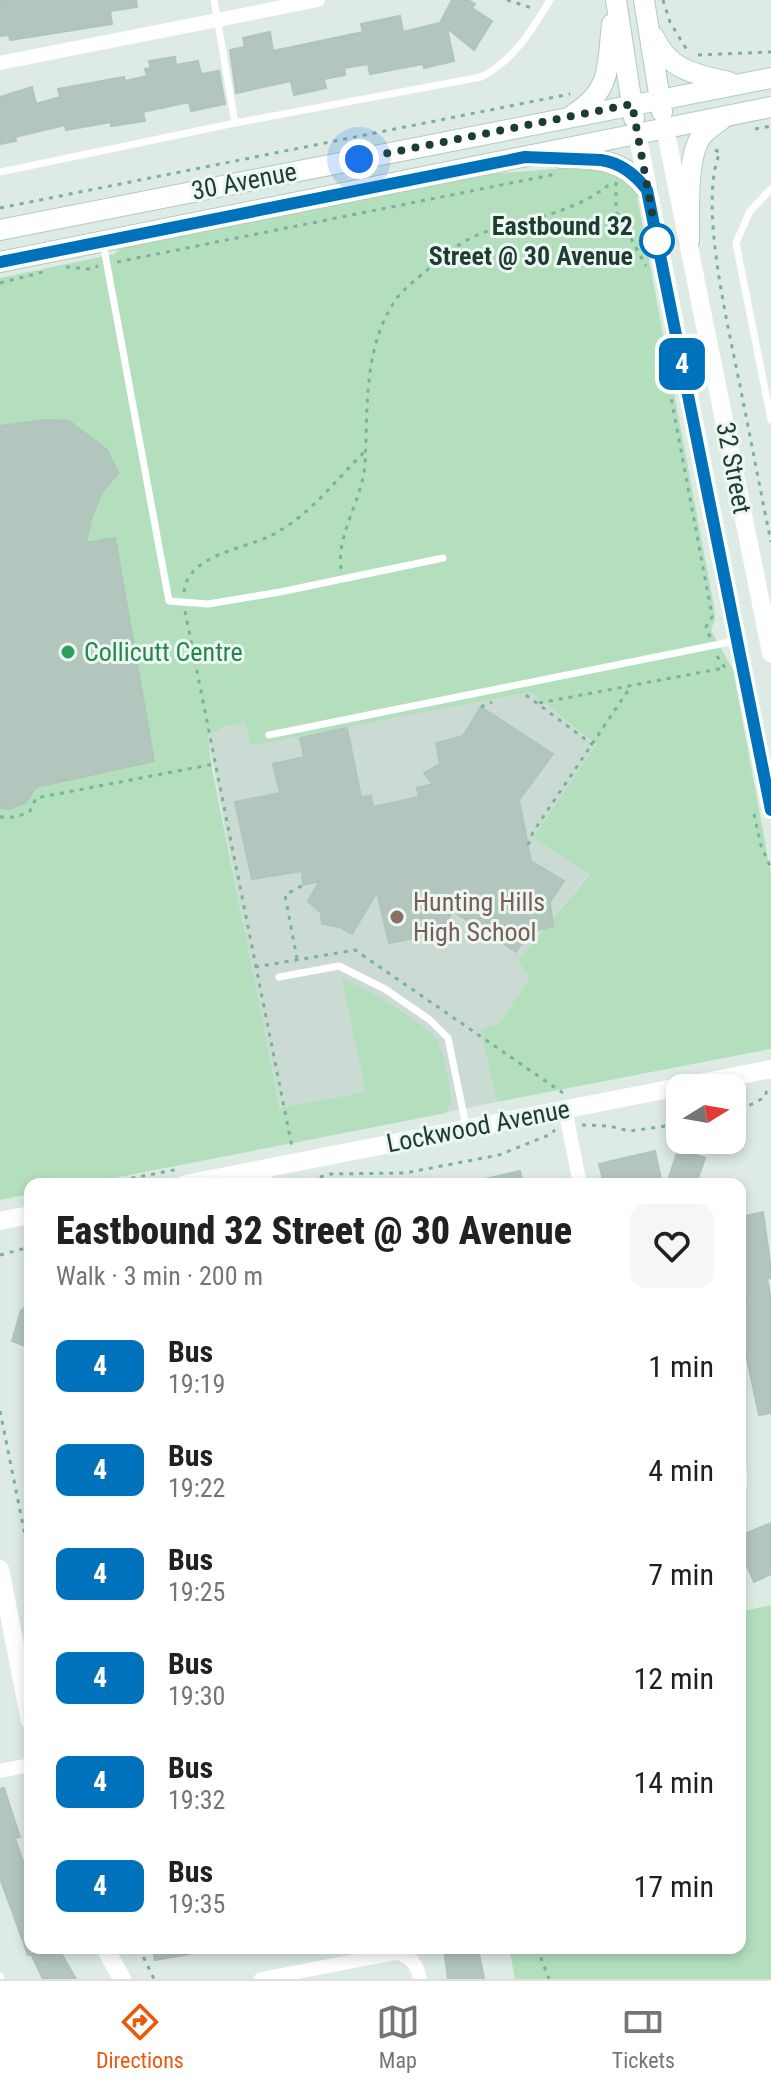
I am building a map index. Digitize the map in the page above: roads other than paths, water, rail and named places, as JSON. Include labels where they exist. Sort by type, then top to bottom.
[{"type":"main road","name":"32 Street","points":[[615,0],[637,133]]},
{"type":"main road","points":[[569,117],[591,103],[602,89],[615,0]]},
{"type":"main road","name":"32 Street","points":[[645,10],[665,128]]},
{"type":"main road","points":[[645,10],[658,47],[680,69],[740,84]]},
{"type":"main road","name":"30 Avenue","points":[[0,230],[771,78]]},
{"type":"main road","name":"30 Avenue","points":[[0,262],[771,107]]},
{"type":"main road","points":[[689,241],[692,170],[698,142],[727,116]]},
{"type":"main road","points":[[525,157],[610,161],[631,172],[647,190]]},
{"type":"street","points":[[0,63],[317,0]]},
{"type":"street","name":"32 Street","points":[[665,128],[771,653]]},
{"type":"street","name":"32 Street","points":[[637,133],[771,810]]},
{"type":"street","name":"Lockwood Avenue","points":[[245,1178],[265,1176],[466,1128],[564,1101],[769,1077]]},
{"type":"street","points":[[564,1101],[579,1178]]},
{"type":"street","points":[[0,1221],[24,1216]]},
{"type":"street","points":[[0,1569],[24,1691]]},
{"type":"street","points":[[0,1771],[24,1766]]},
{"type":"street","points":[[108,1954],[122,1979]]},
{"type":"street","points":[[261,1979],[391,1954]]},
{"type":"street","points":[[398,1954],[412,1960],[420,1979]]},
{"type":"lane","points":[[214,0],[235,123]]},
{"type":"lane","points":[[0,172],[235,123],[481,77],[502,65],[515,52],[550,0]]},
{"type":"lane","points":[[771,189],[750,211],[736,243],[771,420]]},
{"type":"lane","points":[[102,240],[169,601],[208,604],[443,558]]},
{"type":"lane","points":[[269,735],[737,641]]},
{"type":"lane","points":[[279,977],[339,966],[385,989],[430,1020],[448,1038],[466,1128]]},
{"type":"place","name":"Eastbound 32 Street @ 30 Avenue","points":[[657,241]]},
{"type":"place","name":"Collicutt Centre","points":[[68,652]]},
{"type":"place","name":"Hunting Hills High School","points":[[397,917]]}]
